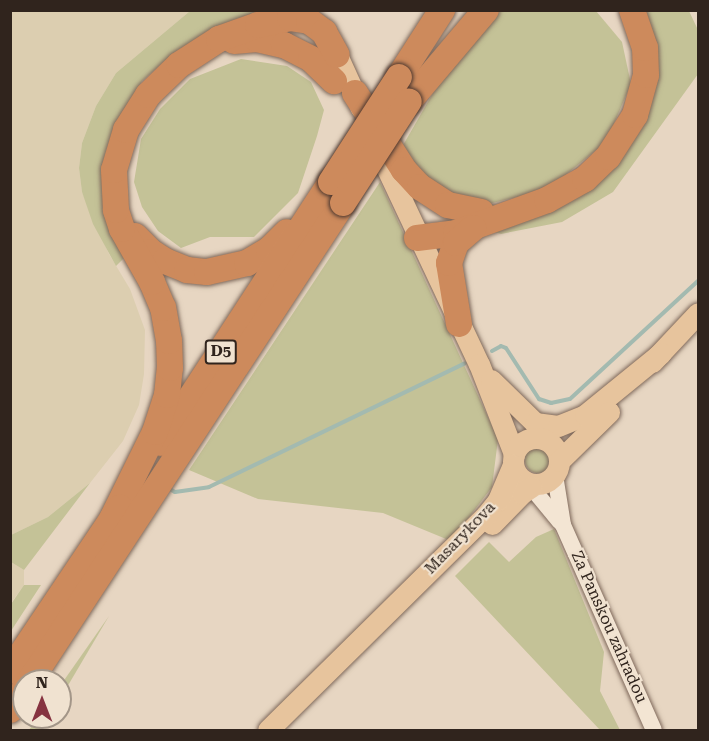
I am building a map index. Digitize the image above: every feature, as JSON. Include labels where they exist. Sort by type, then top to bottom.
[{"type":"highway","name":"D5","points":[[38,669],[337,192],[399,77],[442,10]]},
{"type":"highway","name":"D5","points":[[10,671],[337,192],[409,101],[469,10]]},
{"type":"highway","points":[[409,101],[486,10]]},
{"type":"highway","points":[[612,10],[633,40],[644,85]]},
{"type":"highway","points":[[417,238],[442,220],[477,220],[533,206],[572,187],[608,157],[628,130],[644,85],[647,56],[632,10]]},
{"type":"highway","points":[[111,521],[155,432],[167,395],[170,368],[169,340],[163,308],[152,282],[119,221],[114,186],[117,154],[131,120],[155,88],[186,60],[229,35],[258,25],[290,18],[309,21],[319,27],[337,55]]},
{"type":"highway","points":[[186,60],[232,42],[266,40],[302,53],[345,87],[397,160],[420,187],[477,220]]},
{"type":"highway","points":[[114,186],[128,225],[151,252],[180,268],[207,272],[238,267],[269,250],[337,192]]},
{"type":"highway","points":[[459,324],[449,263],[456,243],[477,220]]},
{"type":"main road","points":[[337,55],[345,87],[478,364],[519,478],[535,490],[546,483],[580,437],[632,392],[661,353]]},
{"type":"main road","points":[[513,459],[522,443],[539,440],[586,424],[661,353],[699,313]]},
{"type":"main road","points":[[478,364],[500,391],[535,423],[550,426],[567,424],[585,415],[661,353]]},
{"type":"main road","points":[[500,391],[513,415],[539,440],[556,449],[557,468]]},
{"type":"main road","name":"Masarykova","points":[[268,730],[486,515],[498,500],[513,459]]},
{"type":"main road","name":"Masarykova","points":[[398,604],[429,582],[507,509],[525,502],[535,490]]},
{"type":"street","name":"Za Panskou zahradou","points":[[557,468],[563,525]]},
{"type":"street","name":"Za Panskou zahradou","points":[[535,490],[563,525],[654,730]]},
{"type":"shaded area","points":[[11,11],[190,11],[116,73],[96,106],[82,143],[79,168],[82,192],[109,254],[130,289],[145,330],[144,374],[139,405],[123,441],[90,483],[48,517],[11,535]]},
{"type":"shaded area","points":[[190,11],[262,11],[213,30],[175,52],[142,81],[121,114],[105,154],[103,185],[128,254],[116,266],[93,224],[82,192],[79,168],[82,143],[96,106],[116,73]]},
{"type":"shaded area","points":[[496,11],[596,11],[622,42],[631,84],[606,142],[547,190],[488,204],[439,193],[402,147],[433,93]]},
{"type":"shaded area","points":[[639,11],[689,11],[698,30],[698,74],[613,192],[562,222],[501,234],[491,231],[599,183],[639,133],[650,104]]},
{"type":"shaded area","points":[[241,59],[287,66],[311,82],[324,110],[317,136],[298,193],[254,237],[210,237],[181,248],[158,231],[142,207],[134,182],[141,139],[160,109],[190,79]]},
{"type":"shaded area","points":[[380,182],[498,439],[492,487],[451,541],[383,513],[258,499],[189,470]]},
{"type":"shaded area","points":[[538,447],[547,451],[551,460],[547,469],[538,473],[529,469],[525,460],[529,451]]},
{"type":"shaded area","points":[[90,483],[24,570],[11,562],[11,535],[48,517]]},
{"type":"shaded area","points":[[554,529],[604,652],[600,691],[620,730],[600,730],[455,576],[489,542],[509,562],[536,537]]},
{"type":"shaded area","points":[[11,562],[24,570],[24,585],[11,603]]},
{"type":"shaded area","points":[[24,585],[41,585],[11,631],[11,604]]},
{"type":"shaded area","points":[[109,616],[72,679],[72,669]]},
{"type":"waterway","points":[[492,351],[501,346],[506,348],[539,399],[551,403],[570,399],[698,281]]},
{"type":"waterway","points":[[168,488],[175,492],[209,487],[465,363]]}]
